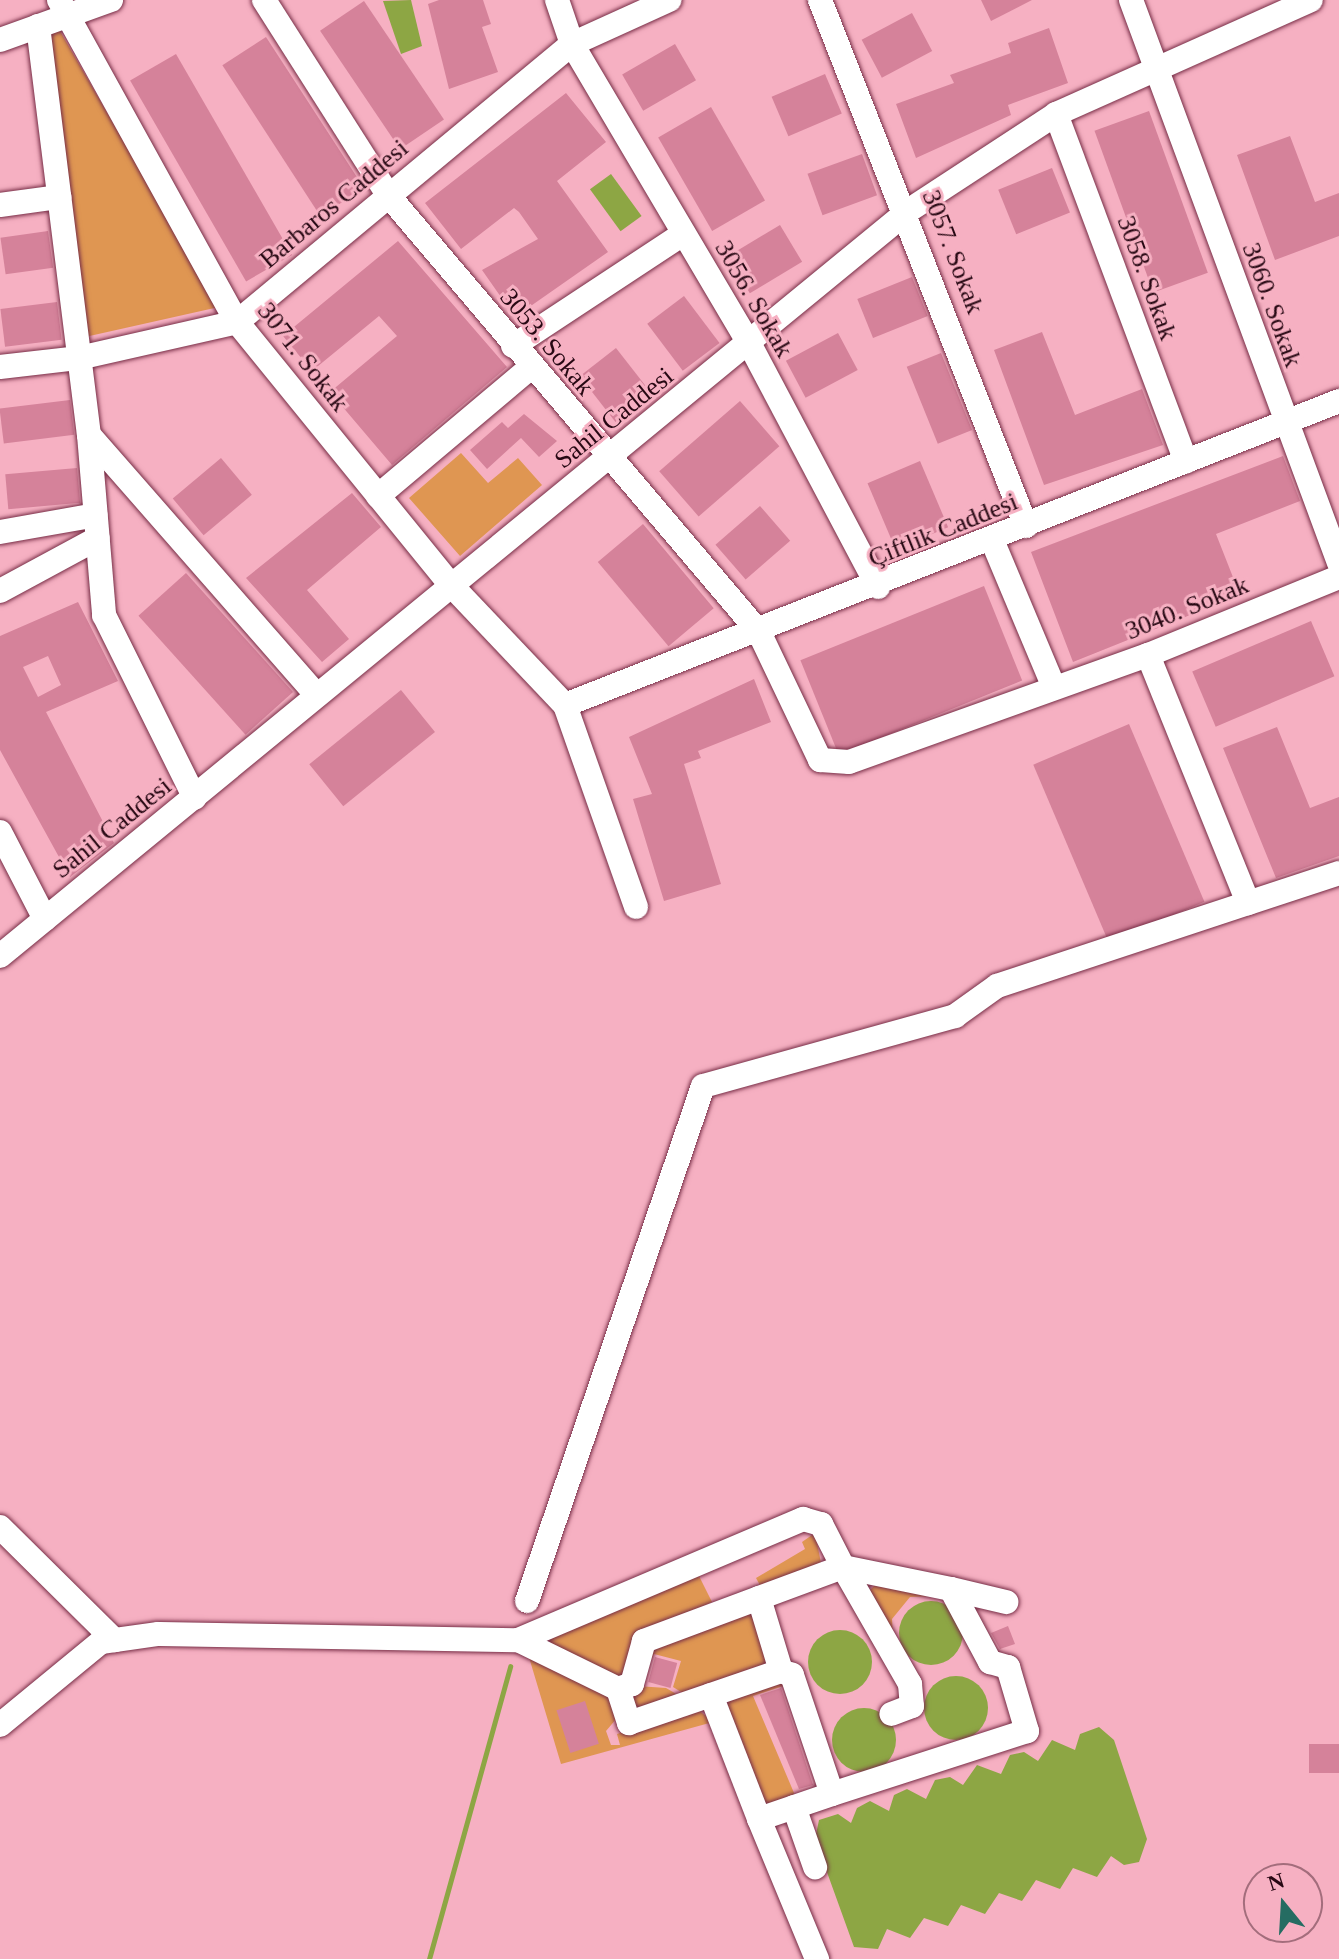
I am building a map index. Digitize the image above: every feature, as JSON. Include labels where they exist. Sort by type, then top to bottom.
[{"type":"street","points":[[0,40],[38,26],[62,8],[111,0]]},
{"type":"street","name":"3053. Sokak","points":[[264,0],[388,195],[513,346],[759,632]]},
{"type":"street","name":"3056. Sokak","points":[[557,0],[572,44],[749,343],[878,587]]},
{"type":"street","name":"Barbaros Caddesi","points":[[0,367],[79,358],[237,322],[572,44],[669,0]]},
{"type":"street","name":"3057. Sokak","points":[[820,0],[908,211],[1026,526]]},
{"type":"street","name":"3060. Sokak","points":[[1131,0],[1339,563]]},
{"type":"street","name":"Sahil Caddesi","points":[[0,956],[195,798],[316,694],[610,459],[908,211],[1056,114],[1155,66],[1311,0]]},
{"type":"street","name":"3071. Sokak","points":[[62,8],[237,322],[451,585],[565,705]]},
{"type":"street","points":[[38,26],[89,435],[104,615],[195,798]]},
{"type":"street","name":"3058. Sokak","points":[[1056,114],[1186,462]]},
{"type":"street","points":[[0,205],[59,197]]},
{"type":"street","points":[[513,346],[683,234]]},
{"type":"street","points":[[378,496],[531,367]]},
{"type":"street","name":"Çiftlik Caddesi","points":[[565,705],[878,587],[1284,420],[1339,401]]},
{"type":"street","points":[[89,435],[316,694]]},
{"type":"street","points":[[0,532],[97,526]]},
{"type":"street","points":[[0,591],[97,526]]},
{"type":"street","points":[[992,540],[1053,685]]},
{"type":"street","name":"3040. Sokak","points":[[759,632],[808,747],[827,763],[849,762],[1053,685],[1148,655],[1339,577]]},
{"type":"street","points":[[1148,655],[1248,903]]},
{"type":"street","points":[[565,705],[636,907]]},
{"type":"street","points":[[0,832],[45,919]]},
{"type":"street","points":[[527,1601],[703,1086],[955,1016],[997,986],[1339,873]]},
{"type":"street","points":[[0,1725],[78,1657],[114,1640],[158,1634],[518,1640],[803,1519],[821,1524],[910,1684],[912,1706],[891,1714]]},
{"type":"street","points":[[0,1527],[114,1640]]},
{"type":"street","points":[[518,1640],[618,1689],[632,1684],[644,1641],[843,1567],[1006,1602]]},
{"type":"street","points":[[759,1819],[1027,1731],[1008,1667],[990,1662],[951,1589]]},
{"type":"street","points":[[759,1598],[781,1671]]},
{"type":"street","points":[[618,1689],[629,1723],[781,1671],[792,1675],[832,1794]]},
{"type":"street","points":[[711,1695],[817,1959]]},
{"type":"street","points":[[794,1807],[815,1867]]},
{"type":"shaded area","points":[[411,0],[422,46],[401,54],[383,1]]},
{"type":"shaded area","points":[[50,31],[60,31],[219,307],[85,337]]},
{"type":"shaded area","points":[[611,174],[642,216],[621,231],[590,189]]},
{"type":"shaded area","points":[[461,453],[488,483],[518,458],[542,485],[460,556],[409,498]]},
{"type":"shaded area","points":[[815,1533],[821,1563],[762,1589],[756,1578],[805,1549],[802,1542]]},
{"type":"shaded area","points":[[699,1576],[712,1602],[641,1635],[624,1683],[550,1647],[550,1633]]},
{"type":"shaded area","points":[[876,1584],[936,1596],[910,1597],[892,1619],[893,1636],[869,1591]]},
{"type":"shaded area","points":[[931,1601],[954,1610],[963,1633],[954,1656],[931,1665],[908,1656],[899,1633],[908,1610]]},
{"type":"shaded area","points":[[752,1608],[771,1662],[691,1698],[673,1687],[681,1661],[654,1654],[643,1676],[646,1646]]},
{"type":"shaded area","points":[[834,1630],[846,1630],[863,1639],[870,1650],[870,1674],[863,1685],[846,1694],[834,1694],[822,1689],[813,1680],[808,1668],[808,1656],[813,1644],[822,1635]]},
{"type":"shaded area","points":[[528,1654],[607,1688],[617,1718],[606,1731],[611,1745],[620,1745],[617,1734],[696,1708],[713,1722],[561,1764]]},
{"type":"shaded area","points":[[950,1676],[962,1676],[979,1685],[986,1696],[986,1720],[979,1731],[962,1740],[950,1740],[938,1735],[929,1726],[924,1714],[924,1702],[929,1690],[938,1681]]},
{"type":"shaded area","points":[[782,1681],[786,1685],[753,1696],[797,1800],[763,1804],[726,1708],[730,1699]]},
{"type":"shaded area","points":[[637,1686],[666,1688],[685,1699],[640,1714],[626,1698]]},
{"type":"shaded area","points":[[858,1708],[870,1708],[887,1717],[894,1728],[894,1752],[887,1763],[870,1772],[858,1772],[846,1767],[837,1758],[832,1746],[832,1734],[837,1722],[846,1713]]},
{"type":"shaded area","points":[[1099,1727],[1114,1740],[1147,1839],[1139,1862],[1124,1865],[1111,1856],[1097,1877],[1073,1868],[1060,1889],[1036,1880],[1022,1901],[999,1893],[985,1914],[961,1905],[948,1926],[924,1918],[910,1938],[887,1929],[878,1949],[854,1947],[815,1839],[819,1820],[838,1814],[851,1823],[857,1808],[870,1801],[889,1811],[894,1795],[907,1789],[926,1799],[935,1780],[950,1777],[963,1785],[977,1765],[1001,1774],[1010,1755],[1024,1752],[1038,1761],[1052,1740],[1075,1750],[1080,1734]]},
{"type":"building","points":[[439,0],[483,0],[491,24],[482,27],[498,72],[449,89],[428,4]]},
{"type":"building","points":[[981,0],[1032,0],[991,21]]},
{"type":"building","points":[[364,1],[444,120],[400,149],[320,31]]},
{"type":"building","points":[[912,13],[932,51],[882,78],[862,40]]},
{"type":"building","points":[[1049,28],[1068,83],[1008,105],[1011,115],[916,158],[896,104],[954,83],[950,75],[1011,53],[1008,43]]},
{"type":"building","points":[[266,37],[364,188],[320,216],[222,65]]},
{"type":"building","points":[[675,44],[696,80],[643,111],[622,74]]},
{"type":"building","points":[[176,54],[292,255],[246,281],[130,81]]},
{"type":"building","points":[[825,74],[842,114],[788,136],[772,97]]},
{"type":"building","points":[[566,93],[606,142],[557,181],[608,252],[515,317],[482,270],[538,239],[519,212],[514,208],[461,249],[425,203]]},
{"type":"building","points":[[711,107],[765,201],[712,231],[658,138]]},
{"type":"building","points":[[1149,111],[1208,273],[1153,292],[1094,131]]},
{"type":"building","points":[[1290,136],[1315,202],[1339,193],[1339,236],[1275,260],[1237,155]]},
{"type":"building","points":[[862,154],[877,195],[823,215],[807,174]]},
{"type":"building","points":[[1052,168],[1070,213],[1016,234],[998,190]]},
{"type":"building","points":[[780,225],[802,262],[750,293],[728,256]]},
{"type":"building","points":[[48,231],[53,268],[6,274],[0,238]]},
{"type":"building","points":[[398,241],[507,367],[392,465],[330,392],[397,336],[379,316],[312,371],[283,336]]},
{"type":"building","points":[[912,277],[928,316],[873,338],[857,299]]},
{"type":"building","points":[[684,296],[720,343],[683,371],[647,324]]},
{"type":"building","points":[[57,302],[62,340],[5,347],[0,309]]},
{"type":"building","points":[[1042,332],[1075,415],[1142,389],[1163,445],[1044,485],[994,350]]},
{"type":"building","points":[[838,333],[858,370],[806,398],[786,361]]},
{"type":"building","points":[[616,348],[652,394],[615,422],[580,376]]},
{"type":"building","points":[[941,353],[972,430],[938,444],[907,367]]},
{"type":"building","points":[[70,400],[74,435],[4,443],[0,409]]},
{"type":"building","points":[[740,401],[779,446],[699,516],[659,471]]},
{"type":"building","points":[[524,414],[557,441],[539,457],[521,438],[487,469],[470,450],[502,422],[508,428]]},
{"type":"building","points":[[1283,456],[1300,501],[1216,534],[1240,595],[1073,662],[1031,552]]},
{"type":"building","points":[[221,458],[252,495],[204,535],[173,498]]},
{"type":"building","points":[[920,461],[948,527],[896,550],[868,483]]},
{"type":"building","points":[[77,468],[80,503],[8,509],[5,474]]},
{"type":"building","points":[[352,493],[381,527],[307,590],[349,639],[322,662],[246,578]]},
{"type":"building","points":[[760,506],[790,541],[746,579],[715,545]]},
{"type":"building","points":[[643,524],[714,608],[669,646],[598,562]]},
{"type":"building","points":[[186,573],[293,692],[245,735],[138,616]]},
{"type":"building","points":[[984,586],[1022,681],[839,755],[800,660]]},
{"type":"building","points":[[78,602],[118,681],[46,712],[114,843],[70,877],[0,750],[0,636]],"holes":[[[48,656],[61,685],[38,697],[23,667]]]},
{"type":"building","points":[[1311,621],[1334,676],[1216,727],[1192,671]]},
{"type":"building","points":[[754,679],[771,722],[698,751],[701,758],[684,764],[721,884],[664,901],[633,799],[652,794],[629,737]]},
{"type":"building","points":[[401,690],[435,732],[343,806],[309,764]]},
{"type":"building","points":[[1129,724],[1204,902],[1109,942],[1033,765]]},
{"type":"building","points":[[1277,727],[1310,808],[1339,797],[1339,856],[1276,878],[1223,748]]},
{"type":"building","points":[[1008,1626],[1015,1644],[1000,1649],[991,1633]]},
{"type":"building","points":[[655,1657],[677,1663],[670,1688],[648,1682]]},
{"type":"building","points":[[781,1688],[813,1785],[799,1789],[760,1695]]},
{"type":"building","points":[[585,1701],[599,1744],[570,1753],[556,1710]]},
{"type":"building","points":[[1309,1744],[1339,1744],[1339,1773],[1309,1773]]},
{"type":"waterway","points":[[429,1959],[510,1666]]}]
